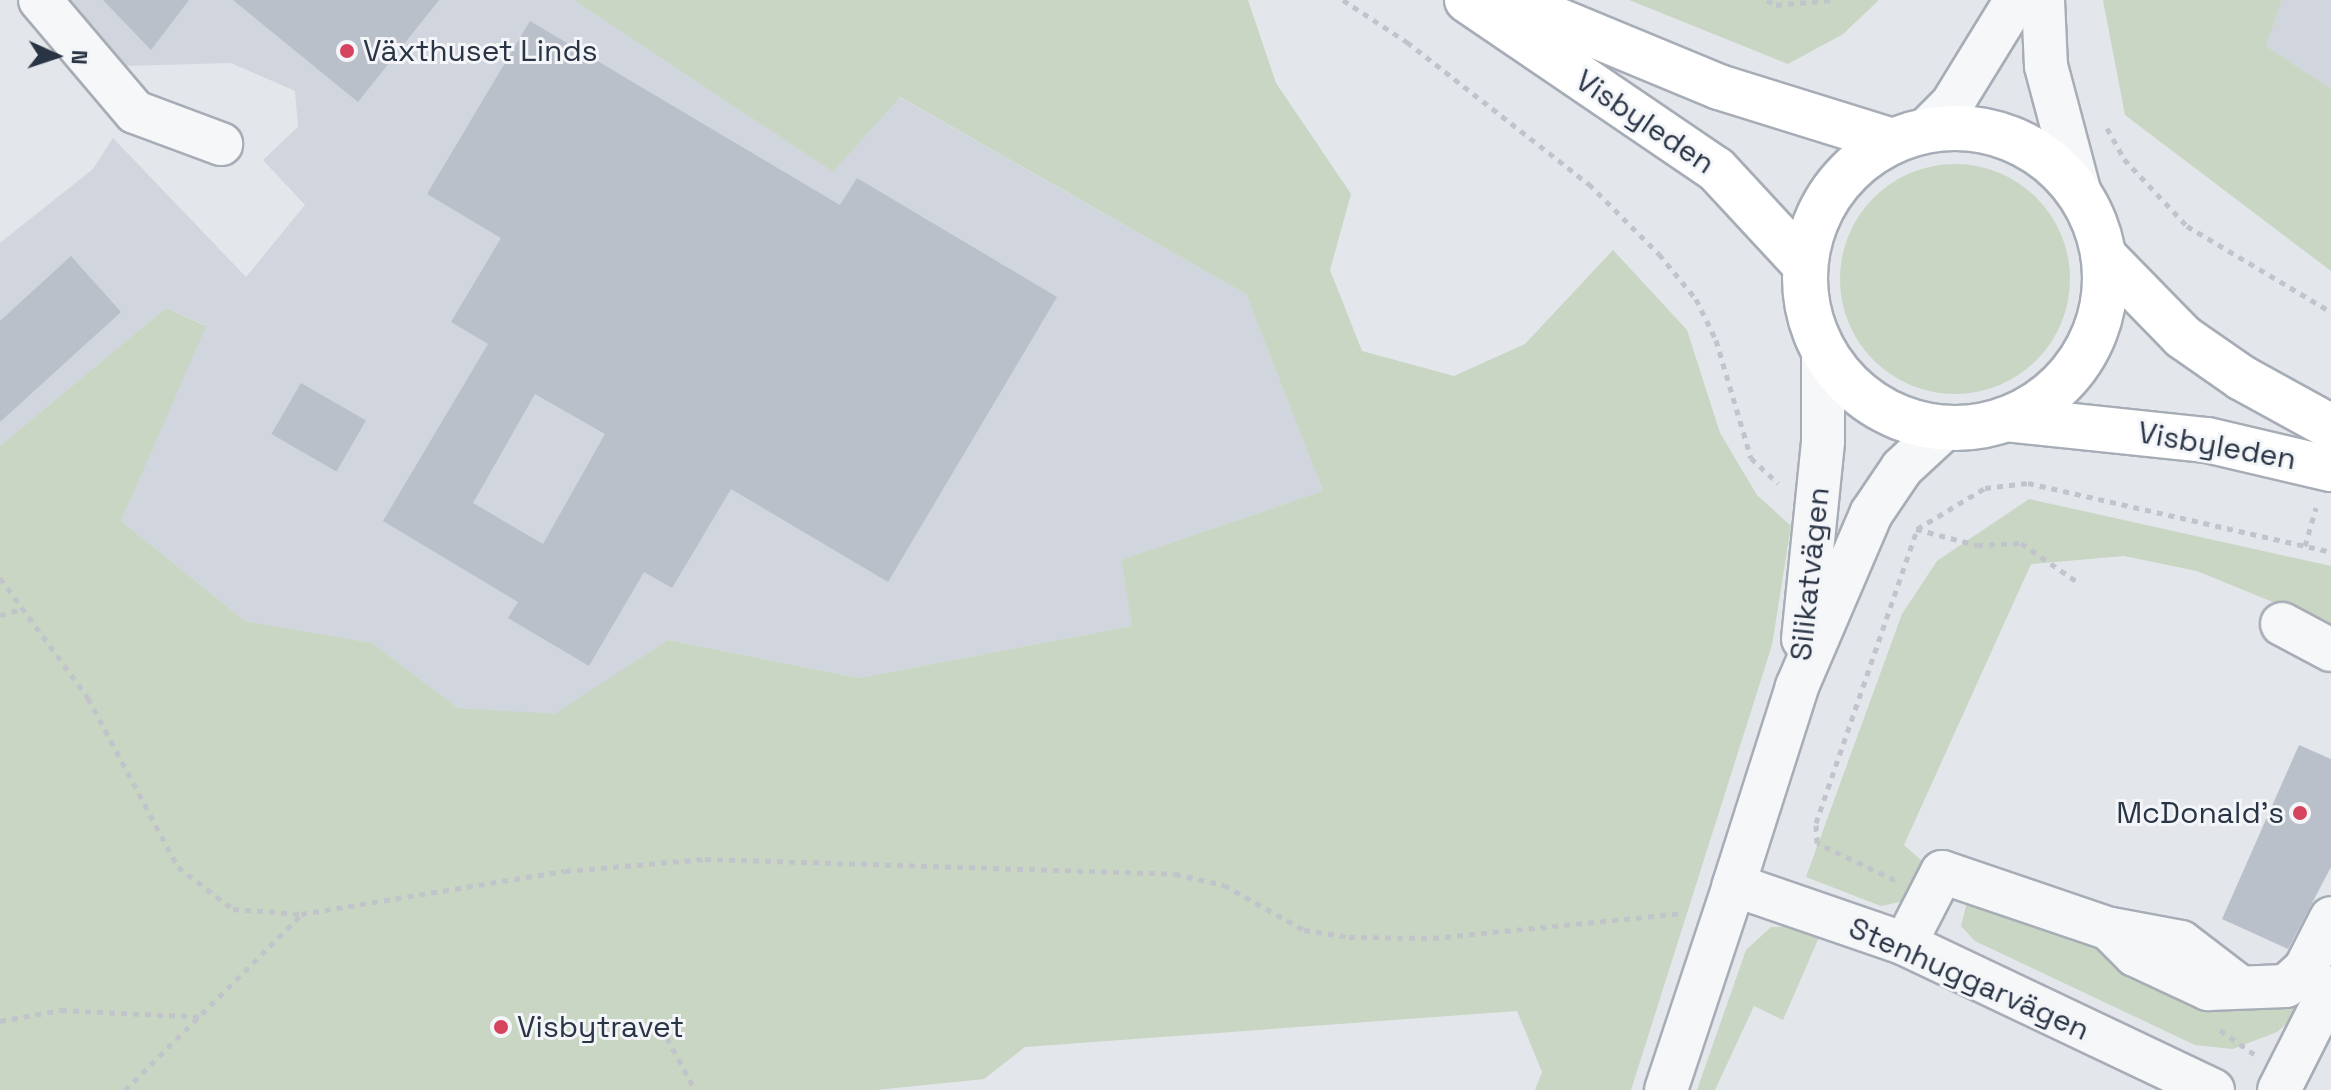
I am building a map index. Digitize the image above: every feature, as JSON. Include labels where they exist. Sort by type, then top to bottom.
[{"type":"main road","name":"Visbyleden","points":[[1467,0],[1716,169],[1805,265]]},
{"type":"main road","name":"Visbyleden","points":[[1509,0],[1719,87],[1909,135],[1979,129],[2013,139],[2057,167],[2080,194]]},
{"type":"main road","points":[[1909,135],[1838,182],[1815,221],[1805,265],[1807,309],[1823,350],[1845,381],[1874,405],[1945,428],[2006,419],[2063,382],[2090,345],[2103,301],[2104,256],[2080,194]]},
{"type":"main road","name":"Visbyleden","points":[[2104,256],[2183,337],[2242,378],[2331,427]]},
{"type":"main road","name":"Visbyleden","points":[[2006,419],[2207,440],[2323,489]]},
{"type":"street","points":[[40,0],[135,112],[221,144]]},
{"type":"street","points":[[1909,135],[1959,94],[2016,0]]},
{"type":"street","points":[[2043,0],[2046,66],[2080,194]]},
{"type":"street","name":"Silikatvägen","points":[[1797,687],[1819,499],[1823,350]]},
{"type":"street","name":"Silikatvägen","points":[[1797,687],[1871,514],[1902,468],[1945,428]]},
{"type":"street","points":[[2282,624],[2331,650]]},
{"type":"street","points":[[1666,1090],[1797,687]]},
{"type":"street","points":[[1905,944],[1942,872],[2109,929],[2135,955],[2172,976],[2208,989],[2286,986],[2305,969],[2331,918]]},
{"type":"street","name":"Stenhuggarvägen","points":[[1730,899],[1905,944],[2213,1090]]},
{"type":"street","points":[[2279,1090],[2331,987]]},
{"type":"path","points":[[1343,0],[1407,42],[1589,184],[1659,254],[1696,299],[1716,340],[1751,458],[1769,478],[1819,499]]},
{"type":"path","points":[[1767,0],[1833,0]]},
{"type":"path","points":[[2101,117],[2124,159],[2187,226],[2331,312]]},
{"type":"path","points":[[1917,529],[1985,488],[2028,483],[2331,552]]},
{"type":"path","points":[[2305,546],[2323,489]]},
{"type":"path","points":[[1871,514],[1977,545],[2021,543],[2076,581]]},
{"type":"path","points":[[0,578],[88,698],[178,867],[233,909],[301,914],[565,871],[705,859],[1175,874],[1224,885],[1304,930],[1349,937],[1433,938],[1730,899]]},
{"type":"path","points":[[0,615],[22,609]]},
{"type":"path","points":[[125,1090],[205,1017],[301,914]]},
{"type":"path","points":[[0,1021],[61,1010],[205,1017]]},
{"type":"path","points":[[661,1027],[695,1090]]},
{"type":"shaded area","points":[[65,0],[574,0],[833,172],[899,97],[1246,294],[1323,491],[1121,560],[1132,626],[859,678],[668,640],[555,715],[458,708],[372,643],[245,621],[121,521],[205,325],[166,308],[0,446],[0,243],[93,169],[113,138],[246,277],[305,205],[263,160],[298,127],[295,91],[231,63],[122,66]]},
{"type":"shaded area","points":[[2282,0],[2331,0],[2331,89],[2266,46]]},
{"type":"green space","points":[[574,0],[1248,0],[1276,83],[1351,194],[1330,270],[1362,351],[1454,376],[1525,344],[1613,250],[1687,330],[1720,433],[1757,495],[1791,526],[1772,645],[1631,1090],[1535,1090],[1542,1072],[1517,1011],[1025,1047],[984,1079],[876,1090],[0,1090],[0,446],[166,308],[206,326],[121,521],[245,621],[372,643],[458,708],[555,714],[668,640],[859,678],[1132,626],[1121,560],[1323,491],[1246,294],[900,97],[833,172]]},
{"type":"green space","points":[[1629,0],[1879,0],[1843,34],[1788,64]]},
{"type":"green space","points":[[2103,0],[2282,0],[2266,46],[2331,89],[2331,271],[2125,115]]},
{"type":"green space","points":[[1955,164],[1999,173],[2036,198],[2061,235],[2070,279],[2061,323],[2036,360],[1999,385],[1955,394],[1911,385],[1874,360],[1849,323],[1840,279],[1849,235],[1874,198],[1911,173]]},
{"type":"green space","points":[[2029,499],[2331,566],[2331,626],[2197,571],[2124,556],[2031,564],[1904,845],[1921,860],[1920,876],[1904,901],[1881,906],[1806,877],[1902,614],[1937,561]]},
{"type":"green space","points":[[1967,902],[2085,942],[2224,1005],[2331,936],[2331,967],[2318,997],[2277,1032],[2233,1049],[2195,1045],[1975,941],[1961,926]]},
{"type":"green space","points":[[1795,926],[1820,935],[1783,1020],[1754,1006],[1715,1090],[1697,1090],[1746,950],[1771,927]]},
{"type":"building","points":[[103,0],[189,0],[151,50]]},
{"type":"building","name":"Växthuset Linds","points":[[233,0],[439,0],[358,102]]},
{"type":"building","points":[[530,21],[840,205],[857,178],[1057,297],[888,582],[731,489],[672,588],[644,572],[589,666],[508,618],[518,602],[383,521],[488,344],[451,322],[501,238],[427,194]],"holes":[[[535,394],[605,434],[543,544],[473,503]]]},
{"type":"building","points":[[71,256],[121,312],[0,422],[0,321]]},
{"type":"building","points":[[301,383],[366,420],[336,472],[272,434]]},
{"type":"building","name":"McDonald's","points":[[2299,745],[2331,759],[2331,867],[2288,949],[2222,919]]},
{"type":"place","name":"Växthuset Linds","points":[[347,51]]},
{"type":"place","name":"McDonald's","points":[[2300,813]]},
{"type":"place","name":"Visbytravet","points":[[501,1027]]}]
